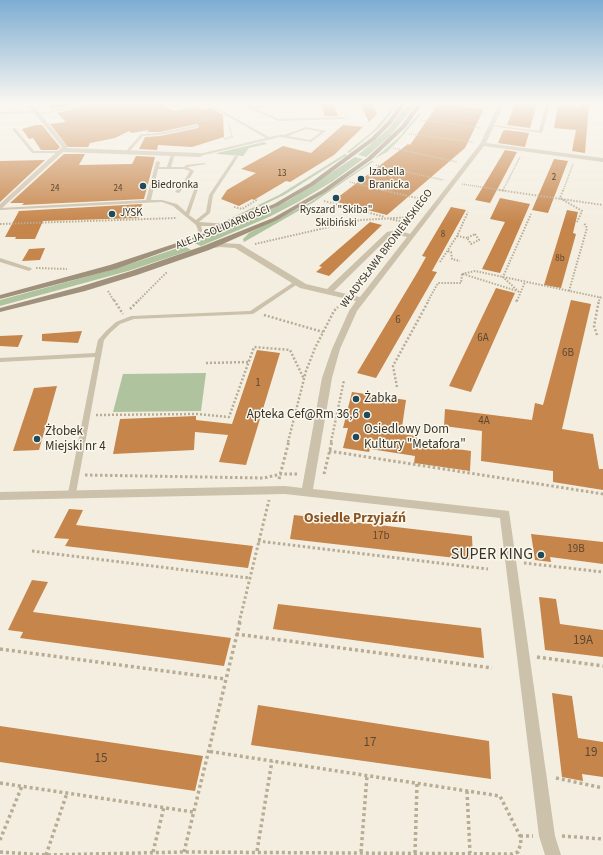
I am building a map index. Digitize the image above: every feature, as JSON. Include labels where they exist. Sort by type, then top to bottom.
[{"type":"main road","name":"ALEJA SOLIDARNOŚCI","points":[[0,297],[113,267],[197,238],[229,225],[276,205],[312,184],[366,144]]},
{"type":"main road","name":"ALEJA SOLIDARNOŚCI","points":[[0,310],[87,288],[206,248],[246,231],[302,205],[344,178],[387,144]]},
{"type":"street","points":[[0,208],[62,151],[65,144]]},
{"type":"street","points":[[483,144],[603,160]]},
{"type":"street","name":"WŁADYSŁAWA BRONIEWSKIEGO","points":[[307,492],[327,378],[339,343],[353,311],[483,144]]},
{"type":"street","points":[[62,151],[200,154]]},
{"type":"street","points":[[237,246],[239,239],[246,231]]},
{"type":"street","points":[[329,292],[392,232],[411,236]]},
{"type":"street","points":[[206,248],[220,245],[237,246],[297,282],[313,289],[361,300]]},
{"type":"street","points":[[0,496],[72,493],[273,490],[307,492],[505,514],[547,836],[553,855]]},
{"type":"lane","points":[[26,144],[33,152],[62,151]]},
{"type":"lane","points":[[127,152],[134,144]]},
{"type":"lane","points":[[200,154],[243,144]]},
{"type":"lane","points":[[168,168],[173,154]]},
{"type":"lane","points":[[197,223],[208,213],[211,195],[236,157]]},
{"type":"lane","points":[[148,202],[158,162]]},
{"type":"lane","points":[[185,168],[186,166],[204,164]]},
{"type":"lane","points":[[156,168],[185,168],[192,171],[186,182],[177,192]]},
{"type":"lane","points":[[186,182],[198,186],[188,216]]},
{"type":"lane","points":[[0,208],[148,202],[170,203],[197,223],[200,230],[197,238]]},
{"type":"lane","points":[[197,223],[229,225]]},
{"type":"lane","points":[[0,260],[28,270]]},
{"type":"lane","points":[[72,493],[101,340],[118,323],[133,317],[252,313],[297,282]]},
{"type":"lane","points":[[0,360],[99,355]]},
{"type":"path","points":[[393,148],[457,162]]},
{"type":"path","points":[[503,190],[523,152]]},
{"type":"path","points":[[560,198],[574,161]]},
{"type":"path","points":[[374,164],[453,182],[603,205]]},
{"type":"path","points":[[350,182],[426,200]]},
{"type":"path","points":[[560,198],[582,212],[577,222]]},
{"type":"path","points":[[253,207],[242,212],[234,207],[242,209],[258,199]]},
{"type":"path","points":[[322,201],[408,223]]},
{"type":"path","points":[[440,262],[457,236],[468,212]]},
{"type":"path","points":[[503,277],[531,214]]},
{"type":"path","points":[[376,215],[392,232]]},
{"type":"path","points":[[0,224],[188,216]]},
{"type":"path","points":[[251,245],[360,220],[413,217]]},
{"type":"path","points":[[569,291],[587,228],[584,223]]},
{"type":"path","points":[[457,236],[467,238],[475,234],[479,240],[471,244],[467,238]]},
{"type":"path","points":[[448,251],[451,252],[452,259],[460,261]]},
{"type":"path","points":[[28,270],[53,267],[74,270]]},
{"type":"path","points":[[108,290],[123,312],[127,312],[169,271]]},
{"type":"path","points":[[462,274],[475,271],[601,297],[594,326],[597,335]]},
{"type":"path","points":[[462,274],[519,292]]},
{"type":"path","points":[[397,388],[393,366],[438,283],[461,283],[462,274]]},
{"type":"path","points":[[503,277],[519,292]]},
{"type":"path","points":[[518,303],[516,299],[525,282]]},
{"type":"path","points":[[184,852],[267,505],[281,474],[304,379],[315,348],[334,311],[338,307]]},
{"type":"path","points":[[254,312],[323,332]]},
{"type":"path","points":[[95,415],[197,414],[229,417],[254,347],[290,350],[304,379]]},
{"type":"path","points":[[206,363],[249,362]]},
{"type":"path","points":[[76,475],[264,478],[281,474],[324,475],[344,380]]},
{"type":"path","points":[[329,451],[603,494]]},
{"type":"path","points":[[258,541],[488,569]]},
{"type":"path","points":[[32,551],[249,578]]},
{"type":"path","points":[[524,563],[603,572]]},
{"type":"path","points":[[236,634],[492,668]]},
{"type":"path","points":[[0,649],[225,679]]},
{"type":"path","points":[[537,657],[603,666]]},
{"type":"path","points":[[0,852],[46,855],[257,851],[512,854],[518,852],[521,844],[520,836],[500,796],[208,751]]},
{"type":"path","points":[[257,851],[272,761]]},
{"type":"path","points":[[361,852],[367,776]]},
{"type":"path","points":[[556,778],[603,788]]},
{"type":"path","points":[[0,783],[193,812]]},
{"type":"path","points":[[415,853],[417,784]]},
{"type":"path","points":[[0,840],[22,786]]},
{"type":"path","points":[[467,791],[470,853]]},
{"type":"path","points":[[46,855],[67,793]]},
{"type":"path","points":[[153,852],[164,807]]},
{"type":"path","points":[[569,836],[603,839]]},
{"type":"green space","points":[[256,144],[267,144],[249,148],[243,156],[217,153]]},
{"type":"green space","points":[[357,144],[360,144],[349,153],[347,152]]},
{"type":"green space","points":[[371,144],[381,144],[366,157],[358,155]]},
{"type":"green space","points":[[391,144],[395,144],[387,152],[374,159]]},
{"type":"green space","points":[[345,154],[347,155],[284,195],[225,223],[219,224],[279,195]]},
{"type":"green space","points":[[355,157],[363,159],[333,181],[298,202],[269,217],[201,246],[194,243],[253,218],[289,200]]},
{"type":"green space","points":[[374,161],[314,202],[244,242],[243,239],[249,233],[309,203]]},
{"type":"green space","points":[[184,246],[191,250],[128,271],[0,306],[0,300],[115,269]]},
{"type":"green space","points":[[206,373],[201,411],[113,412],[123,374]]},
{"type":"building","points":[[37,144],[57,144],[60,147],[57,150],[41,150]]},
{"type":"building","points":[[66,144],[90,144],[88,147],[68,147]]},
{"type":"building","points":[[142,144],[202,144],[192,147],[158,145],[157,150],[139,149]]},
{"type":"building","points":[[321,144],[345,144],[334,155],[290,182],[286,181],[254,200],[252,199],[239,206],[221,199],[227,190],[256,173],[241,169],[283,146],[311,153]]},
{"type":"building","points":[[408,144],[467,144],[465,148],[387,215],[333,201]]},
{"type":"building","points":[[504,144],[526,144],[525,147]]},
{"type":"building","points":[[573,144],[586,144],[585,153],[572,151]]},
{"type":"building","points":[[505,150],[517,152],[490,203],[475,200]]},
{"type":"building","points":[[64,154],[85,154],[79,165],[132,164],[136,156],[155,157],[144,199],[22,205],[24,203],[10,203]]},
{"type":"building","points":[[554,159],[568,161],[548,213],[532,210]]},
{"type":"building","points":[[45,160],[0,202],[0,161]]},
{"type":"building","points":[[500,198],[530,204],[500,273],[482,269],[505,222],[490,219]]},
{"type":"building","points":[[142,204],[139,218],[43,221],[35,239],[15,239],[16,237],[5,237],[19,211]]},
{"type":"building","points":[[451,207],[466,210],[432,271],[437,272],[376,378],[357,373],[417,273],[426,257],[422,256]]},
{"type":"building","points":[[567,210],[578,212],[573,233],[576,234],[561,288],[544,285]]},
{"type":"building","points":[[370,222],[382,225],[329,276],[316,272],[322,267],[319,266]]},
{"type":"building","points":[[45,248],[40,260],[22,261],[29,249]]},
{"type":"building","points":[[496,288],[515,293],[471,392],[449,386]]},
{"type":"building","points":[[571,300],[591,304],[562,429],[593,434],[599,469],[603,469],[603,490],[553,482],[553,471],[481,461],[482,431],[444,426],[445,409],[532,420],[535,403],[543,405]]},
{"type":"building","points":[[82,331],[78,343],[42,341],[42,334]]},
{"type":"building","points":[[23,335],[18,347],[0,346],[0,336]]},
{"type":"building","points":[[257,350],[280,353],[246,465],[219,462],[228,435],[195,432],[194,450],[113,454],[120,419],[196,416],[196,420],[232,424]]},
{"type":"building","points":[[57,386],[39,450],[13,451],[34,388]]},
{"type":"building","points":[[352,392],[406,400],[401,434],[417,436],[416,443],[471,451],[470,471],[414,463],[415,456],[370,449],[369,452],[343,448],[348,428],[343,428]]},
{"type":"building","points":[[69,509],[83,510],[76,525],[253,546],[248,568],[65,546],[69,539],[54,538]]},
{"type":"building","points":[[294,515],[472,536],[473,560],[290,539]]},
{"type":"building","points":[[531,534],[603,542],[603,564],[550,557],[551,562],[535,560]]},
{"type":"building","points":[[32,580],[48,582],[33,612],[231,638],[224,666],[20,638],[23,632],[8,630]]},
{"type":"building","points":[[539,597],[556,599],[560,624],[603,630],[603,657],[545,650]]},
{"type":"building","points":[[278,604],[481,628],[484,658],[273,629]]},
{"type":"building","points":[[552,693],[572,696],[578,738],[603,742],[603,777],[582,774],[583,781],[562,777]]},
{"type":"building","points":[[258,705],[489,741],[491,779],[251,745]]},
{"type":"building","points":[[0,726],[203,756],[195,791],[0,762]]},
{"type":"place","name":"Izabella Branicka","points":[[361,179]]},
{"type":"place","name":"Biedronka","points":[[143,186]]},
{"type":"place","name":"Ryszard \"Skiba\" Skibiński","points":[[336,198]]},
{"type":"place","name":"JYSK","points":[[112,214]]},
{"type":"place","name":"Żabka","points":[[356,399]]},
{"type":"place","name":"Apteka Cef@Rm 36,6","points":[[367,415]]},
{"type":"place","name":"Osiedlowy Dom Kultury \"Metafora\"","points":[[356,437]]},
{"type":"place","name":"Żłobek Miejski nr 4","points":[[37,439]]},
{"type":"place","name":"SUPER KING","points":[[541,555]]},
{"type":"district","name":"Osiedle Przyjaźń","points":[[355,519]]}]
